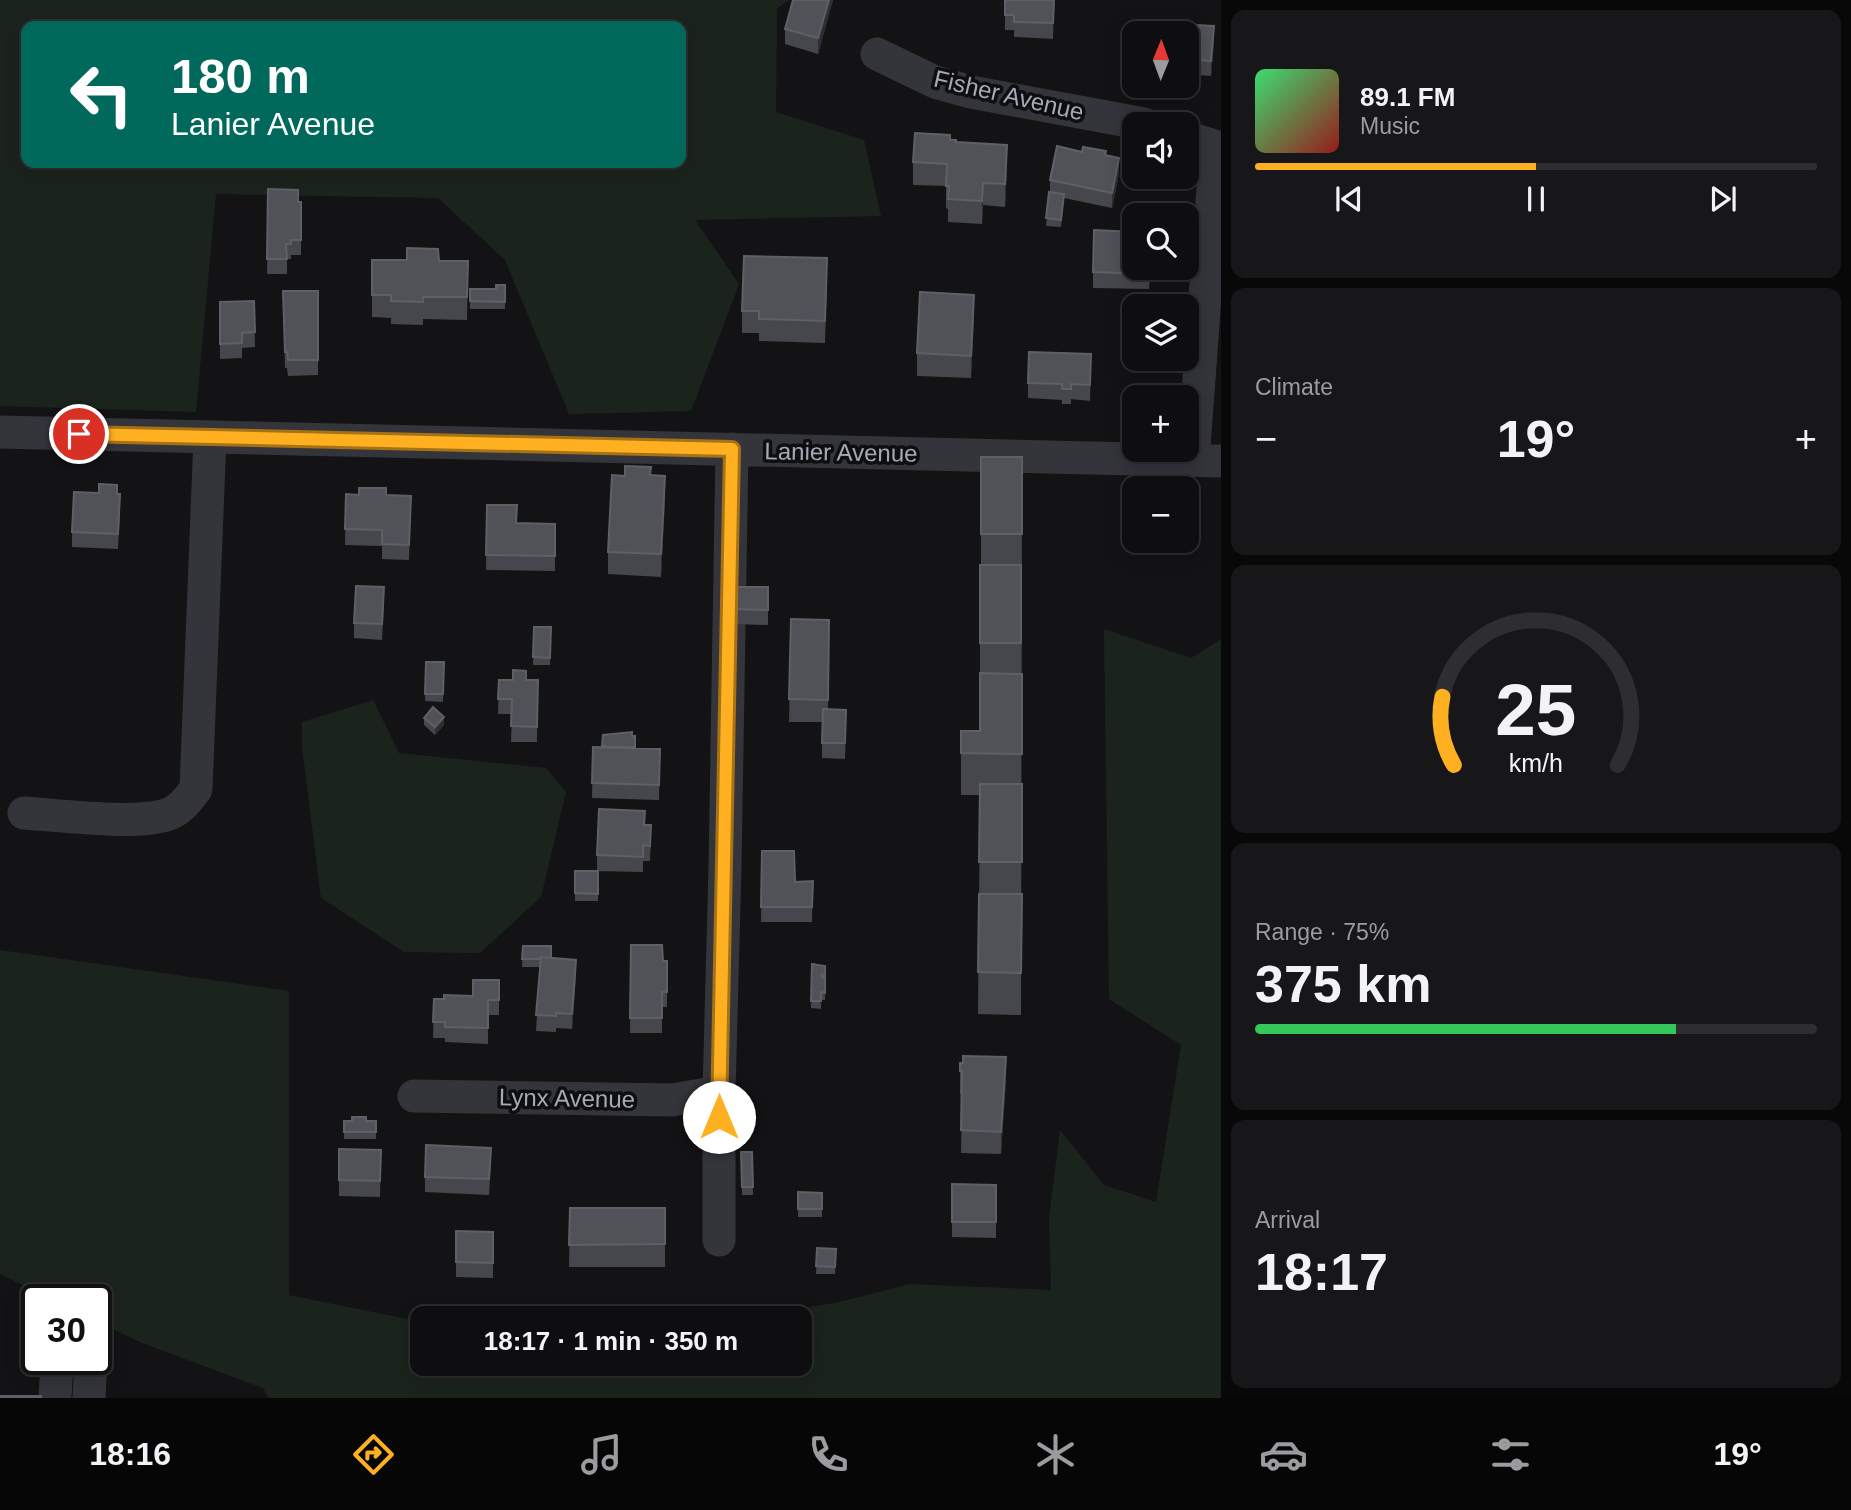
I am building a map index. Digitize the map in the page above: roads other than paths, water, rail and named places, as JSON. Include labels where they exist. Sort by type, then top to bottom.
[{"type":"street","name":"Fisher Avenue","points":[[877,54],[935,82],[971,92],[1122,120]]},
{"type":"street","points":[[1207,461],[1208,144]]},
{"type":"street","name":"Lanier Avenue","points":[[0,432],[1207,461]]},
{"type":"street","points":[[24,813],[145,820],[172,814],[184,805],[196,789],[210,437]]},
{"type":"street","points":[[719,1240],[719,1092],[726,853],[732,449]]},
{"type":"street","name":"Lynx Avenue","points":[[414,1096],[672,1100],[719,1092]]},
{"type":"street","points":[[55,1398],[56,1375]]},
{"type":"street","points":[[89,1398],[90,1375]]}]
